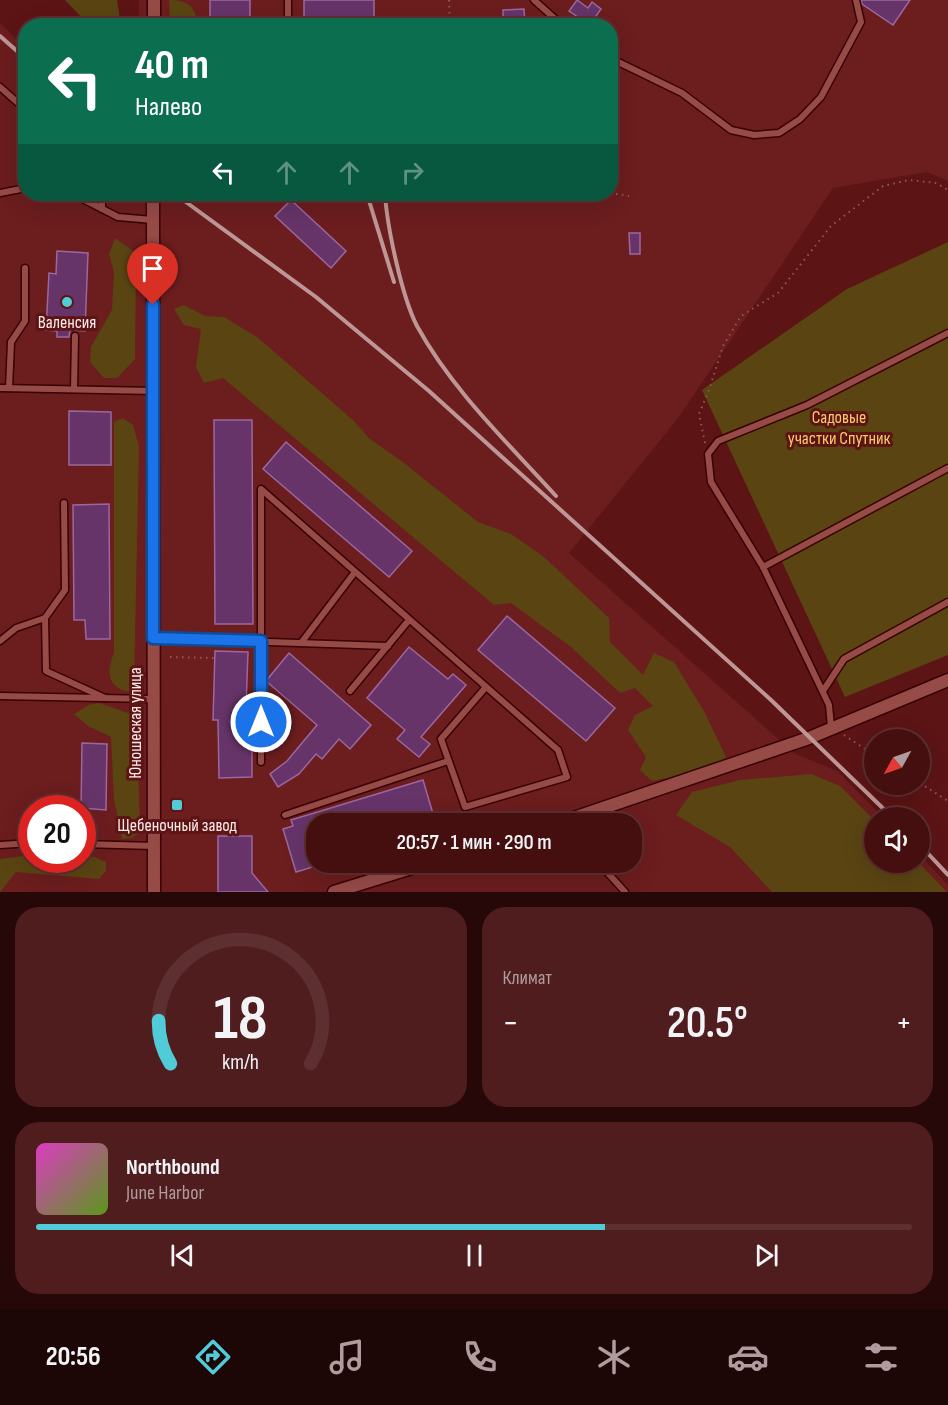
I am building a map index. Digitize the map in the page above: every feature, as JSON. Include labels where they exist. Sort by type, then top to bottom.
[{"type":"street","points":[[154,0],[154,18]]},
{"type":"street","name":"Юношеская улица","points":[[153,201],[154,892]]},
{"type":"street","points":[[588,813],[809,738],[948,680]]},
{"type":"street","points":[[334,892],[395,873]]},
{"type":"lane","points":[[288,0],[288,18]]},
{"type":"lane","points":[[534,0],[554,18]]},
{"type":"lane","points":[[618,62],[682,93],[731,130],[754,135],[779,133],[801,119],[821,97],[861,22],[856,0]]},
{"type":"lane","points":[[0,87],[18,103]]},
{"type":"lane","points":[[0,193],[18,190]]},
{"type":"lane","points":[[87,201],[118,217],[153,220]]},
{"type":"lane","points":[[102,201],[102,209]]},
{"type":"lane","points":[[9,388],[11,342],[25,321],[25,268]]},
{"type":"lane","points":[[831,727],[829,705],[763,567],[711,482],[708,453],[718,441],[807,405],[948,333]]},
{"type":"lane","points":[[74,389],[75,336]]},
{"type":"lane","points":[[0,387],[154,391]]},
{"type":"lane","points":[[763,567],[948,468]]},
{"type":"lane","points":[[261,762],[261,489],[558,750],[567,777],[465,807],[441,739],[486,687]]},
{"type":"lane","points":[[0,641],[16,628],[45,618],[65,590],[64,503]]},
{"type":"lane","points":[[301,643],[355,572]]},
{"type":"lane","points":[[823,691],[844,660],[948,602]]},
{"type":"lane","points":[[45,618],[46,671],[105,698]]},
{"type":"lane","points":[[350,691],[409,620]]},
{"type":"lane","points":[[153,638],[388,646]]},
{"type":"lane","points":[[0,696],[152,699]]},
{"type":"lane","points":[[285,815],[448,761]]},
{"type":"lane","points":[[0,845],[18,844]]},
{"type":"lane","points":[[96,844],[154,846]]},
{"type":"lane","points":[[608,873],[626,892]]},
{"type":"path","points":[[449,0],[450,18]]},
{"type":"path","points":[[708,453],[699,414],[723,346],[741,316],[778,293],[831,226],[883,186],[909,180],[936,183],[948,190]]},
{"type":"path","points":[[618,194],[629,196]]},
{"type":"path","points":[[170,657],[215,658]]},
{"type":"path","points":[[831,727],[864,748]]},
{"type":"path","points":[[930,789],[948,801]]},
{"type":"shaded area","points":[[139,0],[948,0],[948,181],[927,172],[833,188],[679,417],[569,553],[794,753],[837,771],[873,807],[864,807],[864,873],[930,873],[930,866],[948,885],[948,892],[0,892],[0,23],[18,41],[18,201],[618,201],[618,18],[138,18]]},
{"type":"green space","points":[[65,0],[117,0],[120,18],[82,18]]},
{"type":"green space","points":[[169,0],[186,3],[193,9],[197,18],[170,18]]},
{"type":"green space","points":[[115,238],[133,251],[136,263],[135,359],[117,378],[104,378],[90,362],[91,347],[112,310],[114,272],[109,254]]},
{"type":"green space","name":"Садовые участки Спутник","points":[[948,242],[948,655],[845,697],[702,390],[847,289]]},
{"type":"green space","points":[[184,305],[205,316],[224,317],[257,337],[353,420],[369,438],[478,522],[511,534],[544,557],[609,618],[610,642],[643,675],[654,653],[674,662],[705,713],[726,757],[712,769],[652,781],[640,770],[646,757],[628,730],[635,715],[653,706],[635,688],[620,693],[571,647],[511,603],[494,605],[223,378],[204,383],[196,367],[201,329],[184,325],[174,309]]},
{"type":"green space","points":[[123,418],[133,425],[139,446],[134,687],[130,692],[117,687],[110,678],[109,672],[114,653],[114,422]]},
{"type":"green space","points":[[99,703],[134,715],[137,726],[140,832],[132,838],[122,839],[114,799],[111,737],[88,726],[74,714],[89,705]]},
{"type":"green space","points":[[811,774],[840,786],[864,810],[864,873],[929,873],[947,892],[772,892],[730,847],[676,815],[692,792],[740,780]]},
{"type":"green space","points":[[18,857],[18,872],[0,892],[0,859]]},
{"type":"green space","points":[[96,857],[106,862],[106,871],[99,879],[28,873],[96,873]]},
{"type":"building","points":[[210,0],[250,0],[250,18],[210,18]]},
{"type":"building","points":[[304,0],[374,0],[374,18],[304,18]]},
{"type":"building","points":[[577,0],[588,8],[592,2],[601,9],[595,18],[580,18],[569,11]]},
{"type":"building","points":[[861,0],[910,0],[893,25],[862,4]]},
{"type":"building","points":[[524,9],[525,18],[503,18],[503,10]]},
{"type":"building","points":[[292,201],[346,251],[331,268],[275,216]]},
{"type":"building","points":[[629,233],[640,233],[640,254],[630,254]]},
{"type":"building","name":"Валенсия","points":[[57,251],[88,253],[85,331],[70,330],[69,337],[57,337],[57,331],[46,330],[49,273],[56,274]]},
{"type":"building","points":[[69,411],[111,412],[111,465],[69,465]]},
{"type":"building","points":[[214,420],[252,420],[253,624],[215,624]]},
{"type":"building","points":[[286,442],[412,551],[389,577],[263,469]]},
{"type":"building","points":[[109,504],[110,639],[86,639],[85,620],[74,620],[73,505]]},
{"type":"building","points":[[507,616],[615,708],[586,741],[478,650]]},
{"type":"building","points":[[409,647],[448,679],[453,674],[466,685],[421,737],[430,744],[419,757],[397,739],[405,730],[367,698]]},
{"type":"building","points":[[215,651],[248,652],[245,735],[252,735],[252,777],[219,778],[218,720],[213,720]]},
{"type":"building","points":[[289,653],[371,725],[350,749],[339,739],[322,759],[316,754],[299,774],[278,787],[270,774],[287,761],[317,725],[266,681]]},
{"type":"building","points":[[82,743],[107,744],[106,810],[96,809],[96,795],[81,795]]},
{"type":"building","points":[[423,780],[433,813],[314,813]]},
{"type":"building","points":[[306,815],[306,869],[296,872],[283,829],[293,826],[291,820]]},
{"type":"building","points":[[218,836],[252,836],[252,873],[268,892],[218,892]]},
{"type":"railway","points":[[0,36],[18,52]]},
{"type":"railway","points":[[185,201],[316,297],[429,391],[771,700],[882,807]]},
{"type":"railway","points":[[369,201],[394,282]]},
{"type":"railway","points":[[386,201],[396,262],[417,326],[431,350],[464,394],[556,496]]},
{"type":"railway","points":[[930,856],[948,875]]},
{"type":"place","name":"Валенсия","points":[[67,302]]},
{"type":"place","name":"Щебеночный завод","points":[[177,805]]},
{"type":"route","points":[[153,305],[153,638],[261,641],[261,722]]}]
